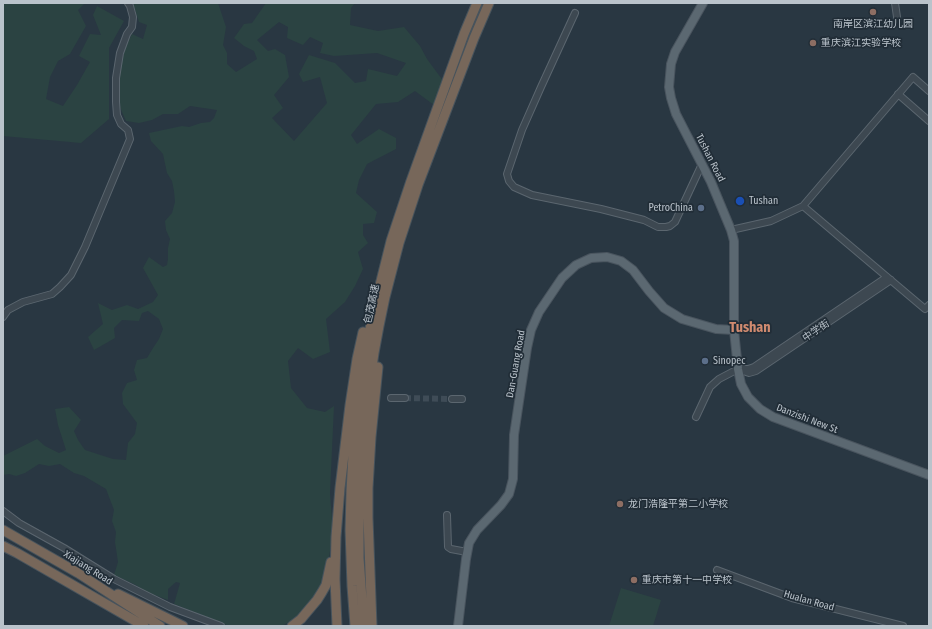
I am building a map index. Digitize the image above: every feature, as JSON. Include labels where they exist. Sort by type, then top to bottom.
[{"type":"highway","name":"包茂高速","points":[[355,626],[352,586],[351,510],[353,454],[367,342],[391,241],[464,34],[477,3]]},
{"type":"highway","name":"包茂高速","points":[[364,626],[359,558],[360,474],[369,387],[385,298],[399,243],[418,185],[474,38],[489,3]]},
{"type":"highway","points":[[337,626],[335,579],[336,537],[343,456],[357,359],[366,322],[384,268]]},
{"type":"highway","points":[[372,626],[368,518],[371,437],[385,298]]},
{"type":"highway","name":"Xiajiang Road","points":[[3,530],[78,573],[160,626]]},
{"type":"highway","points":[[292,626],[298,622],[315,603],[326,584],[336,537]]},
{"type":"highway","points":[[3,546],[144,626]]},
{"type":"highway","points":[[369,568],[378,626]]},
{"type":"highway","points":[[78,573],[183,626]]},
{"type":"highway","points":[[350,626],[352,586]]},
{"type":"main road","name":"Tushan Road","points":[[703,3],[675,52],[671,64],[669,87],[676,114],[711,182],[731,230],[734,242],[734,330]]},
{"type":"main road","name":"Dan-Guang Road","points":[[458,626],[469,543],[477,530],[501,505],[509,494],[513,479],[514,436],[531,330],[538,312],[562,278],[576,265],[591,258],[607,257],[621,261],[632,270],[664,308],[682,319],[716,329],[734,330]]},
{"type":"main road","name":"Danzishi New St","points":[[734,330],[741,384],[748,397],[760,409],[773,417],[929,475]]},
{"type":"street","points":[[3,317],[8,310],[23,302],[52,294],[71,275],[86,247],[130,138],[128,130],[121,124],[117,115],[116,102],[116,78],[120,52],[132,27],[133,17],[128,3]]},
{"type":"street","points":[[895,3],[897,17]]},
{"type":"street","points":[[575,14],[522,130],[507,174],[509,181],[514,187],[532,195],[601,209],[644,220],[658,227],[666,227],[675,222],[702,164]]},
{"type":"street","points":[[731,230],[771,221],[803,206],[913,78],[929,91]]},
{"type":"street","points":[[898,94],[929,121]]},
{"type":"street","points":[[803,206],[925,309],[929,305]]},
{"type":"street","name":"中学街","points":[[738,369],[750,373],[756,371],[889,278]]},
{"type":"street","points":[[696,417],[710,387],[719,379],[738,369]]},
{"type":"street","points":[[391,398],[405,398]]},
{"type":"street","points":[[452,399],[462,399]]},
{"type":"street","points":[[3,511],[19,523],[64,548],[114,580],[170,606],[221,626]]},
{"type":"street","points":[[447,515],[448,547],[467,552]]},
{"type":"street","name":"Hualan Road","points":[[717,570],[792,598],[903,626]]},
{"type":"green space","points":[[3,3],[85,3],[78,10],[86,26],[70,54],[58,61],[50,77],[46,99],[63,106],[90,62],[79,56],[90,34],[101,35],[93,15],[97,6],[124,21],[109,48],[109,119],[81,143],[3,136]]},
{"type":"green space","points":[[133,3],[218,3],[226,27],[223,45],[227,53],[227,64],[236,72],[257,59],[254,51],[244,46],[234,38],[244,24],[252,23],[266,3],[355,3],[351,8],[350,25],[378,31],[404,27],[420,46],[427,59],[444,82],[434,105],[415,91],[398,102],[376,104],[351,135],[357,144],[379,129],[396,138],[396,149],[367,164],[359,180],[356,193],[377,212],[374,223],[363,224],[363,235],[368,243],[358,252],[363,269],[355,286],[345,302],[326,319],[330,352],[313,359],[298,348],[288,361],[291,388],[307,408],[325,412],[334,406],[330,493],[333,533],[325,577],[318,593],[291,621],[282,626],[229,626],[174,604],[180,583],[176,582],[168,589],[168,600],[144,591],[136,585],[114,575],[118,562],[115,542],[116,532],[112,521],[114,510],[106,489],[84,476],[74,473],[60,464],[49,466],[39,464],[25,473],[16,476],[9,474],[3,475],[3,456],[37,439],[45,446],[59,453],[66,450],[58,425],[55,409],[69,407],[81,420],[74,431],[85,450],[113,459],[126,460],[128,443],[135,434],[137,423],[123,404],[122,393],[127,383],[137,380],[134,370],[137,360],[147,358],[159,339],[163,329],[159,319],[148,311],[142,313],[139,321],[122,320],[114,328],[115,338],[94,350],[88,337],[103,324],[98,303],[112,310],[127,305],[138,309],[153,302],[158,295],[143,268],[149,257],[163,267],[167,265],[170,239],[166,230],[165,221],[172,213],[175,202],[174,191],[172,181],[167,173],[163,154],[151,141],[149,133],[210,122],[214,118],[217,110],[190,106],[178,114],[163,114],[152,120],[139,123],[126,121],[118,103],[120,71],[125,48],[132,34],[143,39],[147,25],[139,22]],"holes":[[[279,22],[288,27],[287,38],[303,45],[310,37],[323,43],[320,53],[334,56],[377,53],[406,63],[397,76],[368,69],[366,81],[355,83],[335,63],[309,55],[299,74],[303,82],[320,77],[327,103],[294,141],[272,118],[283,108],[274,95],[289,77],[285,55],[275,49],[268,51],[257,40]]]},
{"type":"green space","points":[[621,588],[661,600],[653,626],[609,626]]},
{"type":"tunnel","points":[[405,398],[452,399]]},
{"type":"place","name":"南岸区滨江幼儿园","points":[[873,12]]},
{"type":"place","name":"重庆滨江实验学校","points":[[813,43]]},
{"type":"place","name":"Tushan","points":[[740,201]]},
{"type":"place","name":"PetroChina","points":[[701,208]]},
{"type":"place","name":"Sinopec","points":[[705,361]]},
{"type":"place","name":"龙门浩隆平第二小学校","points":[[620,504]]},
{"type":"place","name":"重庆市第十一中学校","points":[[634,580]]},
{"type":"district","name":"Tushan","points":[[750,328]]}]
